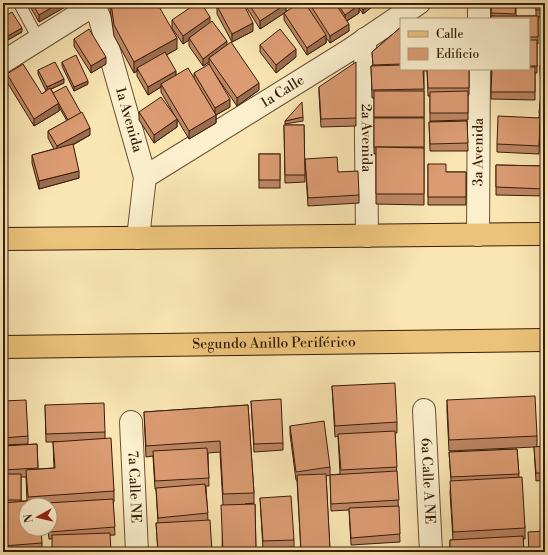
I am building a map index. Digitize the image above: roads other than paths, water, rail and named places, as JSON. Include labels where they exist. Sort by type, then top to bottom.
[{"type":"main road","points":[[3,239],[541,235]]},
{"type":"main road","name":"Segundo Anillo Periférico","points":[[3,347],[539,339]]},
{"type":"street","name":"1a Calle","points":[[145,177],[365,39],[419,3]]},
{"type":"street","points":[[479,3],[479,18]]},
{"type":"street","points":[[3,62],[95,4]]},
{"type":"street","name":"1a Avenida","points":[[95,4],[145,177],[138,238]]},
{"type":"street","name":"2a Avenida","points":[[365,39],[367,236]]},
{"type":"street","name":"3a Avenida","points":[[478,235],[479,70]]},
{"type":"street","name":"6a Calle A NE","points":[[424,410],[431,552]]},
{"type":"street","name":"7a Calle NE","points":[[131,422],[137,552]]},
{"type":"lane","points":[[19,3],[39,40]]}]
